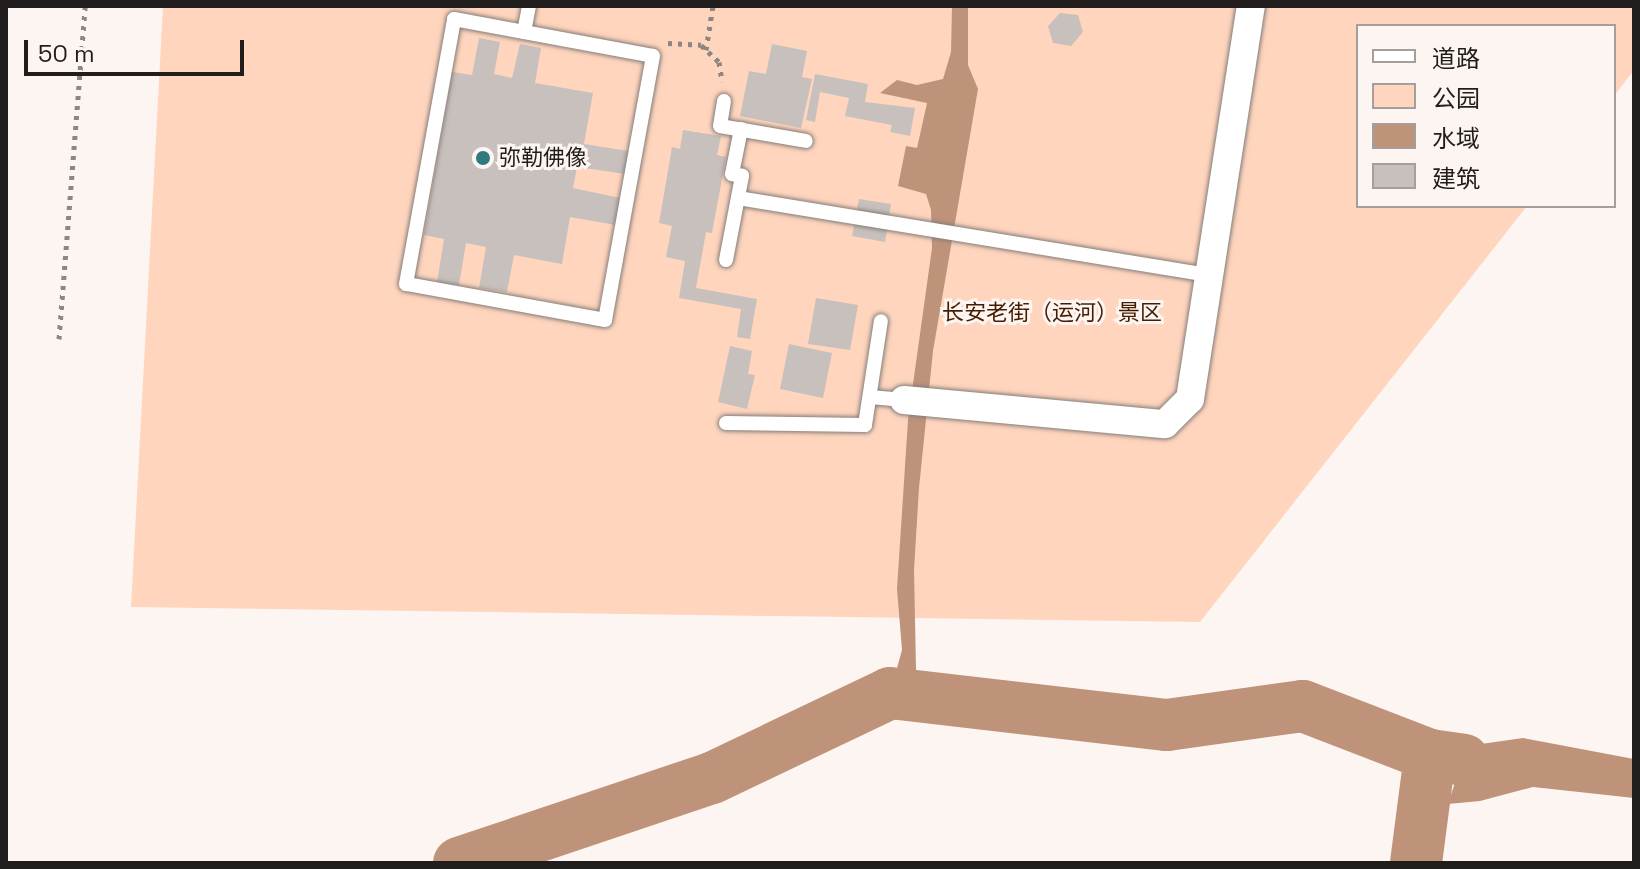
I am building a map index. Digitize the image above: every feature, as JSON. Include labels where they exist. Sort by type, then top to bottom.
[{"type":"street","points":[[904,400],[1165,424],[1190,399],[1251,6]]},
{"type":"lane","points":[[524,32],[529,6]]},
{"type":"lane","points":[[454,19],[653,56],[605,320],[406,284],[454,19]]},
{"type":"lane","points":[[724,101],[720,126],[806,141]]},
{"type":"lane","points":[[726,260],[742,176],[732,174],[741,129]]},
{"type":"lane","points":[[738,198],[1209,275]]},
{"type":"lane","points":[[726,423],[865,425],[881,321]]},
{"type":"lane","points":[[870,397],[904,400]]},
{"type":"path","points":[[59,339],[85,6]]},
{"type":"path","points":[[706,50],[713,6]]},
{"type":"path","points":[[653,56],[663,43],[701,45],[719,62],[724,101]]},
{"type":"green space","name":"长安老街（运河）景区","points":[[163,6],[1634,6],[1634,70],[1616,93],[1616,24],[1356,24],[1356,208],[1525,208],[1200,622],[131,607]]},
{"type":"water","points":[[952,6],[968,6],[968,65],[978,89],[933,351],[919,488],[914,570],[916,669],[923,698],[890,693],[902,650],[897,589],[908,420],[932,248],[931,210],[926,194],[898,186],[906,146],[917,148],[927,103],[880,93],[897,80],[917,85],[943,79],[951,52]]},
{"type":"water","points":[[1523,738],[1634,759],[1634,798],[1533,787],[1480,801],[1448,804],[1467,746]]},
{"type":"building","points":[[1060,13],[1078,15],[1083,32],[1071,46],[1053,43],[1048,26]]},
{"type":"building","points":[[479,38],[500,42],[494,74],[512,78],[520,44],[541,48],[535,83],[593,93],[584,144],[628,151],[625,174],[577,167],[573,188],[620,198],[616,225],[570,217],[562,264],[514,255],[507,292],[479,288],[486,247],[466,243],[459,285],[437,282],[444,239],[424,235],[452,72],[472,75]]},
{"type":"building","points":[[772,44],[807,51],[802,77],[812,79],[801,128],[740,116],[749,71],[766,74]]},
{"type":"building","points":[[815,74],[868,84],[865,102],[915,108],[910,136],[890,132],[892,125],[845,116],[849,98],[820,92],[815,122],[806,120]]},
{"type":"building","points":[[683,130],[721,136],[717,155],[726,157],[712,233],[706,232],[696,288],[757,299],[750,339],[737,337],[741,309],[679,298],[685,261],[666,257],[672,226],[659,223],[672,147],[680,149]]},
{"type":"building","points":[[859,199],[891,204],[885,242],[852,236]]},
{"type":"building","points":[[816,298],[858,305],[850,350],[808,344]]},
{"type":"building","points":[[789,344],[832,353],[823,398],[780,389]]},
{"type":"building","points":[[730,346],[752,351],[748,374],[755,375],[747,409],[718,402]]},
{"type":"waterway","points":[[459,863],[712,778],[890,693],[1167,725],[1303,706],[1430,755]]},
{"type":"waterway","points":[[1416,863],[1430,755],[1464,760]]},
{"type":"place","name":"弥勒佛像","points":[[483,158]]}]
